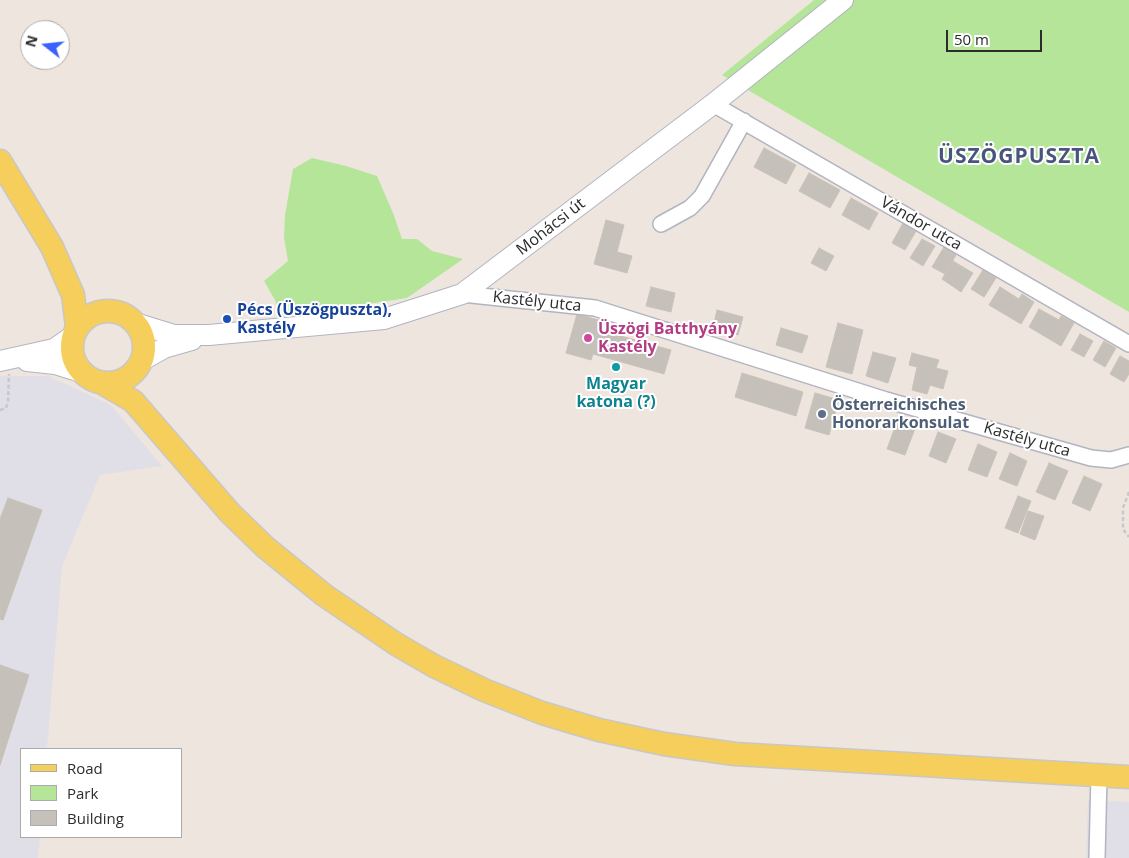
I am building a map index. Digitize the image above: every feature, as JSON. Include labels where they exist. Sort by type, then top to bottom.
[{"type":"main road","name":"Mohácsi út","points":[[208,335],[384,319],[462,294],[713,104],[843,0]]},
{"type":"main road","points":[[0,161],[52,248],[92,299],[109,310],[123,314],[135,323],[174,335],[208,335]]},
{"type":"main road","points":[[52,248],[72,295],[75,332],[72,352],[81,372]]},
{"type":"main road","points":[[5,361],[54,348],[75,332],[91,315],[109,310]]},
{"type":"main road","points":[[135,323],[143,337],[143,353],[140,363],[146,402],[161,432]]},
{"type":"main road","points":[[5,361],[55,364],[81,372],[95,381],[123,380],[140,363],[164,348],[208,335]]},
{"type":"main road","points":[[102,382],[126,395],[161,432],[230,513],[265,547],[324,595],[396,644],[434,666],[484,690],[542,713],[627,736],[735,754],[1129,777]]},
{"type":"street","name":"Vándor utca","points":[[713,104],[1129,344]]},
{"type":"street","points":[[661,224],[690,208],[702,196],[744,121]]},
{"type":"street","name":"Kastély utca","points":[[462,294],[595,308],[886,400],[1090,458],[1111,460],[1129,455]]},
{"type":"street","points":[[1096,858],[1098,775]]},
{"type":"path","points":[[0,410],[6,408],[8,402],[5,361]]},
{"type":"path","points":[[1129,492],[1123,508],[1123,529],[1129,537]]},
{"type":"shaded area","points":[[0,376],[48,376],[111,405],[162,466],[100,475],[62,566],[47,748],[20,748],[20,838],[40,838],[38,858],[0,858]]},
{"type":"shaded area","points":[[1088,800],[1129,802],[1129,858],[1086,858]]},
{"type":"green space","points":[[814,0],[1129,0],[1129,312],[722,75]]},
{"type":"green space","points":[[312,158],[377,176],[402,239],[417,239],[432,251],[463,259],[407,298],[280,317],[275,300],[264,281],[288,261],[284,238],[285,215],[293,169]]},
{"type":"building","points":[[764,148],[796,165],[786,184],[754,167]]},
{"type":"building","points":[[809,173],[840,190],[830,208],[799,191]]},
{"type":"building","points":[[851,198],[878,213],[869,230],[842,215]]},
{"type":"building","points":[[606,220],[624,225],[617,252],[632,256],[627,273],[594,264]]},
{"type":"building","points":[[903,223],[916,231],[905,250],[892,243]]},
{"type":"building","points":[[922,239],[935,246],[923,266],[910,258]]},
{"type":"building","points":[[944,247],[956,255],[945,274],[932,267]]},
{"type":"building","points":[[819,248],[834,256],[826,271],[811,263]]},
{"type":"building","points":[[953,261],[973,273],[961,292],[942,279]]},
{"type":"building","points":[[983,270],[996,278],[984,297],[971,289]]},
{"type":"building","points":[[651,287],[675,293],[671,312],[646,306]]},
{"type":"building","points":[[1000,287],[1019,299],[1022,294],[1034,302],[1021,324],[989,305]]},
{"type":"building","points":[[1039,309],[1059,320],[1061,316],[1074,323],[1061,346],[1029,327]]},
{"type":"building","points":[[717,310],[743,317],[738,335],[713,328]]},
{"type":"building","points":[[577,314],[602,321],[599,330],[671,350],[664,374],[593,354],[591,360],[566,353]]},
{"type":"building","points":[[838,323],[863,330],[852,374],[826,367]]},
{"type":"building","points":[[781,328],[808,336],[802,353],[776,345]]},
{"type":"building","points":[[1080,334],[1093,341],[1084,357],[1071,350]]},
{"type":"building","points":[[1104,341],[1116,348],[1105,367],[1093,360]]},
{"type":"building","points":[[873,352],[896,358],[888,383],[866,376]]},
{"type":"building","points":[[912,353],[939,360],[936,368],[948,371],[943,389],[930,385],[927,394],[912,390],[917,367],[909,365]]},
{"type":"building","points":[[1120,356],[1129,361],[1129,374],[1124,382],[1110,374]]},
{"type":"building","points":[[742,373],[803,392],[796,416],[735,397]]},
{"type":"building","name":"Österreichisches Honorarkonsulat","points":[[815,393],[839,400],[829,435],[805,428]]},
{"type":"building","points":[[898,419],[916,426],[905,455],[887,449]]},
{"type":"building","points":[[938,432],[956,439],[946,463],[929,456]]},
{"type":"building","points":[[978,444],[997,452],[987,477],[968,470]]},
{"type":"building","points":[[1010,453],[1027,461],[1017,486],[999,479]]},
{"type":"building","points":[[1049,463],[1068,471],[1055,500],[1036,492]]},
{"type":"building","points":[[1084,476],[1102,484],[1090,511],[1072,503]]},
{"type":"building","points":[[1018,496],[1031,501],[1018,533],[1005,528]]},
{"type":"building","points":[[8,498],[42,510],[3,620],[0,619],[0,519]]},
{"type":"building","points":[[1028,511],[1044,516],[1035,540],[1020,534]]},
{"type":"building","points":[[0,665],[29,675],[0,765]]},
{"type":"place","name":"Pécs (Üszögpuszta), Kastély","points":[[227,319]]},
{"type":"place","name":"Üszögi Batthyány Kastély","points":[[588,338]]},
{"type":"place","name":"Magyar katona (?)","points":[[616,367]]},
{"type":"place","name":"Österreichisches Honorarkonsulat","points":[[822,414]]},
{"type":"district","name":"ÜSZÖGPUSZTA","points":[[1019,157]]}]
